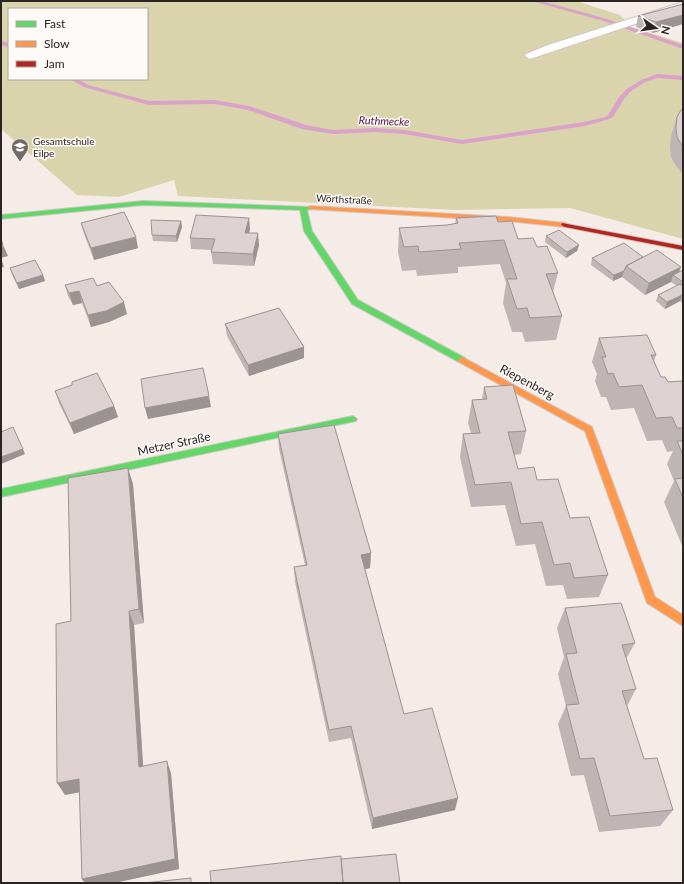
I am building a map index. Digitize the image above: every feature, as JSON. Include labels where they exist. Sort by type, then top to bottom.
[{"type":"street","name":"Wörthstraße","points":[[1,217],[143,203],[303,208],[507,219],[570,225],[683,248]]},
{"type":"street","name":"Riepenberg","points":[[303,208],[308,230],[355,302],[589,429],[651,600],[683,621]]},
{"type":"street","name":"Metzer Straße","points":[[1,493],[185,455],[242,440],[353,419]]},
{"type":"lane","points":[[530,56],[683,5]]},
{"type":"shaded area","points":[[1,1],[576,1],[620,15],[631,27],[683,43],[683,239],[570,208],[455,210],[178,196],[174,180],[119,197],[77,195],[1,129]]},
{"type":"building","points":[[683,4],[683,15],[656,22],[638,16]]},
{"type":"building","points":[[683,109],[683,147],[677,137],[676,128],[677,117]]},
{"type":"building","points":[[124,212],[136,237],[91,248],[81,223]]},
{"type":"building","points":[[196,215],[249,218],[245,233],[258,233],[253,254],[211,252],[215,239],[190,238]]},
{"type":"building","points":[[496,216],[498,222],[512,221],[518,239],[533,238],[537,247],[547,246],[558,273],[546,274],[562,316],[530,318],[527,308],[517,309],[507,279],[517,279],[504,240],[459,243],[461,249],[419,252],[418,246],[404,247],[399,228],[458,223],[456,218]]},
{"type":"building","points":[[151,220],[181,221],[176,236],[152,235]]},
{"type":"building","points":[[559,230],[579,245],[567,252],[546,236]]},
{"type":"building","points":[[624,243],[643,257],[626,266],[624,271],[614,275],[592,258]]},
{"type":"building","points":[[657,250],[681,267],[649,283],[626,266]]},
{"type":"building","points":[[35,260],[43,275],[17,283],[10,268]]},
{"type":"building","points":[[683,270],[683,282],[673,275]]},
{"type":"building","points":[[93,278],[97,286],[109,282],[124,302],[106,311],[88,315],[79,291],[69,293],[65,285]]},
{"type":"building","points":[[680,284],[683,286],[682,295],[667,302],[658,295]]},
{"type":"building","points":[[279,308],[304,347],[248,365],[225,324]]},
{"type":"building","points":[[647,335],[656,355],[651,355],[661,377],[665,377],[668,382],[683,381],[683,428],[677,428],[672,417],[656,418],[642,385],[619,387],[613,373],[608,374],[602,357],[606,357],[599,338]]},
{"type":"building","points":[[203,368],[209,396],[145,408],[141,379]]},
{"type":"building","points":[[97,373],[114,406],[70,423],[55,391],[72,385],[72,382]]},
{"type":"building","points":[[513,385],[526,431],[508,432],[518,469],[534,467],[537,480],[558,479],[570,518],[589,517],[608,575],[574,578],[570,563],[554,565],[542,522],[521,524],[511,482],[475,485],[463,434],[480,433],[472,400],[487,399],[484,387]]},
{"type":"building","points":[[334,425],[371,553],[361,555],[404,714],[432,708],[458,798],[373,818],[351,726],[329,730],[294,567],[307,565],[278,434]]},
{"type":"building","points":[[13,427],[23,449],[1,457],[1,432]]},
{"type":"building","points":[[677,441],[683,441],[683,455]]},
{"type":"building","points":[[128,468],[139,609],[129,611],[139,767],[167,761],[175,859],[82,879],[79,779],[57,783],[56,624],[71,621],[68,478]]},
{"type":"building","points":[[683,478],[683,498],[675,479]]},
{"type":"building","points":[[621,603],[635,643],[622,645],[636,689],[622,691],[644,759],[657,758],[673,810],[610,816],[594,758],[580,759],[566,705],[579,704],[566,654],[577,653],[565,608]]},
{"type":"building","points":[[396,854],[400,883],[343,883],[341,859]]},
{"type":"building","points":[[341,856],[343,883],[211,883],[210,871]]},
{"type":"building","points":[[191,878],[191,883],[144,883]]},
{"type":"waterway","points":[[535,1],[605,20],[683,47]]},
{"type":"waterway","name":"Ruthmecke","points":[[1,43],[8,45]]},
{"type":"waterway","name":"Ruthmecke","points":[[75,80],[86,86],[149,103],[215,102],[249,108],[305,127],[333,132],[375,130],[404,132],[462,142],[585,124],[607,118],[611,116],[621,98],[629,90],[643,81],[657,76],[683,78]]},
{"type":"traffic: fast","points":[[1,217],[143,203],[310,208]]},
{"type":"traffic: fast","points":[[303,208],[308,231],[355,302],[462,360]]},
{"type":"traffic: fast","points":[[1,493],[353,419]]},
{"type":"traffic: slow","points":[[310,208],[507,219],[565,225]]},
{"type":"traffic: slow","points":[[462,360],[589,429],[651,600],[683,621]]},
{"type":"traffic: jam","points":[[565,225],[683,248]]},
{"type":"place","name":"Gesamtschule Eilpe","points":[[20,162]]}]
